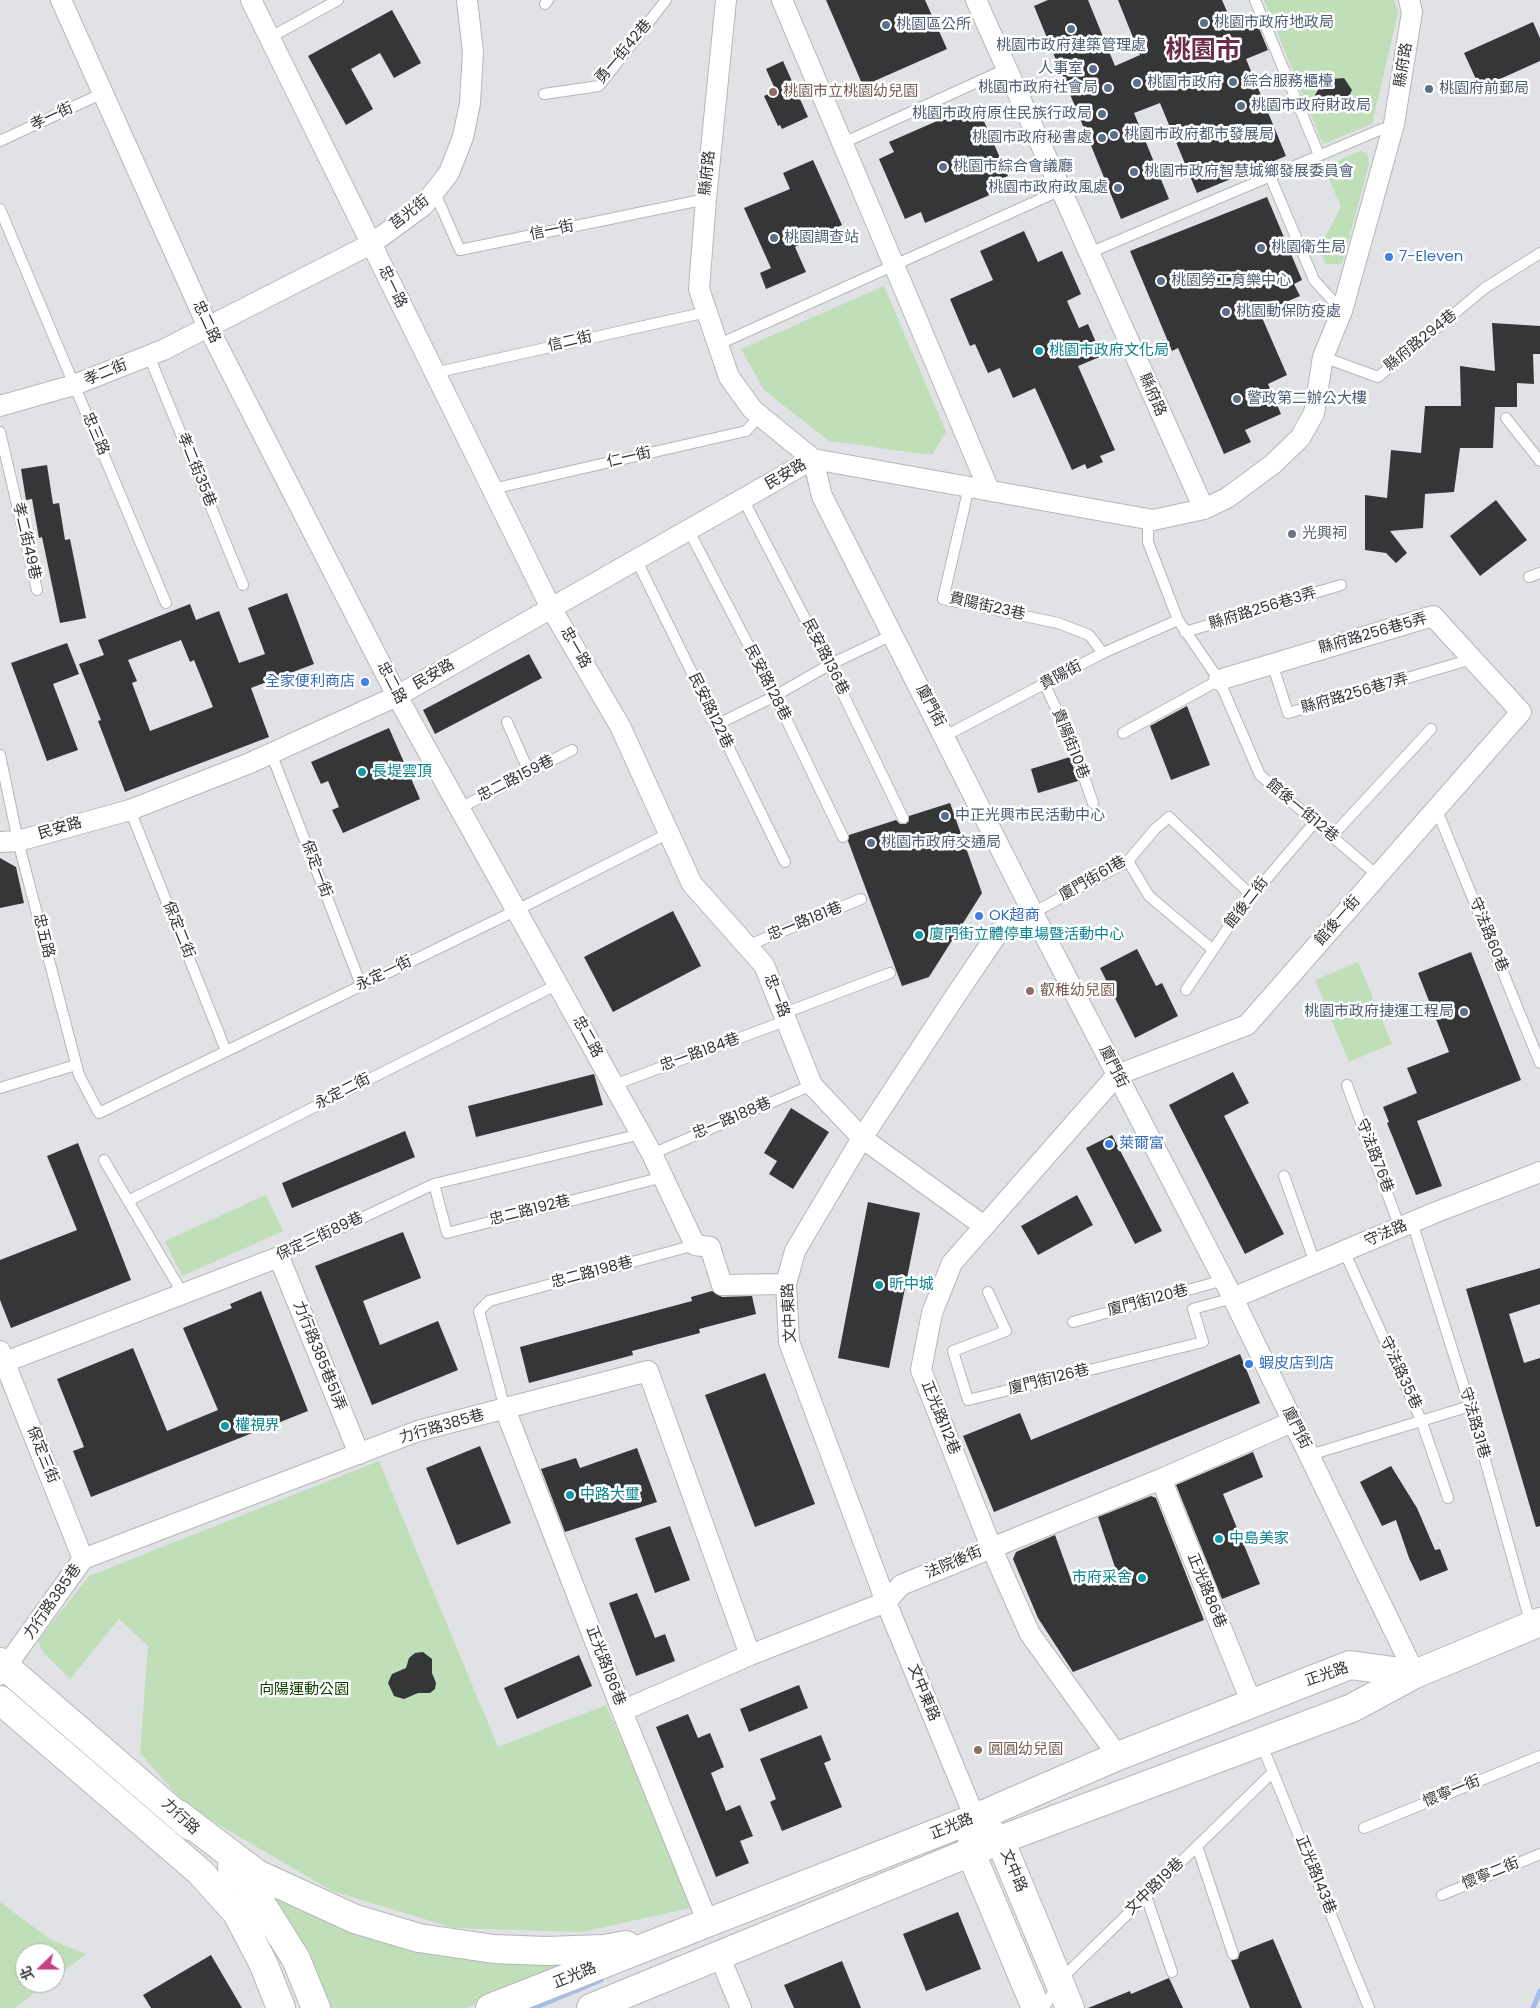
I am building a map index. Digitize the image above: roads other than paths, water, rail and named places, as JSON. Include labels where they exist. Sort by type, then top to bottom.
[{"type":"street","name":"忠二路","points":[[61,0],[208,327],[397,696],[652,1154],[695,1245]]},
{"type":"street","name":"忠一路","points":[[251,0],[552,608],[620,726],[692,884],[764,965],[812,1084],[862,1138],[984,1226]]},
{"type":"street","name":"莒光街","points":[[208,327],[371,244],[422,206],[435,193],[449,173],[463,137],[470,103],[473,52],[467,0]]},
{"type":"street","name":"縣府路","points":[[726,0],[706,199],[700,289],[728,377],[760,416],[813,459],[1153,520],[1204,509],[1228,498],[1273,464],[1300,438],[1314,413],[1323,357],[1342,311],[1392,130],[1412,12],[1409,0]]},
{"type":"street","points":[[782,0],[989,490]]},
{"type":"street","name":"縣府路","points":[[976,0],[1204,509]]},
{"type":"street","name":"孝二街","points":[[0,406],[74,385],[149,356],[208,327]]},
{"type":"street","name":"民安路","points":[[9,842],[130,810],[271,753],[397,696],[813,459]]},
{"type":"street","name":"廈門街","points":[[813,459],[822,496],[1033,913],[1228,1289],[1415,1674]]},
{"type":"street","name":"縣府路256巷5弄","points":[[1219,680],[1433,616],[1521,712]]},
{"type":"street","name":"館後一街","points":[[1117,1075],[1246,1025],[1521,712]]},
{"type":"street","name":"文中東路","points":[[975,1818],[886,1602],[789,1342],[786,1284],[794,1251],[862,1138],[998,933],[1033,913]]},
{"type":"street","name":"正光路112巷","points":[[1117,1075],[952,1263],[932,1313],[921,1370],[991,1547],[1030,1634],[1118,1756]]},
{"type":"street","name":"守法路","points":[[1228,1289],[1315,1263],[1540,1172]]},
{"type":"street","points":[[695,1245],[710,1247],[722,1285],[786,1284]]},
{"type":"street","name":"保定三街89巷","points":[[2,1357],[182,1294],[279,1257]]},
{"type":"street","name":"力行路385巷51弄","points":[[279,1257],[359,1454]]},
{"type":"street","name":"保定三街","points":[[2,1357],[83,1559]]},
{"type":"street","name":"力行路385巷","points":[[2,1668],[83,1559],[418,1432],[648,1371],[750,1655]]},
{"type":"street","name":"正光路186巷","points":[[505,1409],[622,1711],[708,1923]]},
{"type":"street","name":"法院後街","points":[[622,1711],[750,1655],[886,1602],[900,1585],[1161,1479],[1292,1422]]},
{"type":"street","name":"正光路86巷","points":[[1161,1479],[1252,1704]]},
{"type":"street","name":"正光路","points":[[591,2008],[1000,1840],[1352,1708],[1415,1674],[1536,1624]]},
{"type":"street","name":"正光路","points":[[490,2008],[975,1818],[1118,1756],[1350,1665],[1415,1674]]},
{"type":"street","name":"力行路","points":[[2,1668],[178,1814],[249,1884],[296,1960],[316,2008]]},
{"type":"street","name":"力行路","points":[[0,1700],[206,1878],[237,1913],[263,1963],[281,2008]]},
{"type":"street","points":[[178,1814],[257,1874],[355,1920],[419,1938],[494,1949],[546,1951],[604,1949],[670,1938]]},
{"type":"street","name":"文中路","points":[[975,1818],[1000,1840],[1070,2008]]},
{"type":"street","name":"文中路","points":[[975,1818],[971,1853],[1036,2008]]},
{"type":"street","points":[[719,1955],[741,2008]]},
{"type":"lane","points":[[269,38],[338,0]]},
{"type":"lane","name":"勇一街42巷","points":[[544,94],[599,86],[666,0]]},
{"type":"lane","points":[[1255,0],[1319,155]]},
{"type":"lane","points":[[842,143],[1006,69]]},
{"type":"lane","name":"孝一街","points":[[0,141],[103,93]]},
{"type":"lane","points":[[1089,253],[1382,129],[1392,130]]},
{"type":"lane","points":[[1270,176],[1314,280],[1342,311]]},
{"type":"lane","points":[[717,345],[893,264],[1061,190]]},
{"type":"lane","name":"信一街","points":[[435,193],[460,250],[706,199]]},
{"type":"lane","name":"忠三路","points":[[0,209],[166,603]]},
{"type":"lane","name":"縣府路294巷","points":[[1323,357],[1378,377],[1485,288],[1540,253]]},
{"type":"lane","name":"信二街","points":[[434,373],[707,312]]},
{"type":"lane","name":"孝二街35巷","points":[[149,356],[243,585]]},
{"type":"lane","name":"仁一街","points":[[492,489],[746,431],[760,416]]},
{"type":"lane","points":[[1506,418],[1540,460]]},
{"type":"lane","name":"孝二街49巷","points":[[0,432],[37,590]]},
{"type":"lane","name":"貴陽街23巷","points":[[969,487],[943,599],[1058,623],[1088,635],[1103,653]]},
{"type":"lane","name":"民安路136巷","points":[[743,499],[829,665],[903,818]]},
{"type":"lane","name":"館後一街12巷","points":[[1148,519],[1148,542],[1178,620],[1219,680],[1260,775],[1377,875]]},
{"type":"lane","name":"民安路128巷","points":[[689,531],[775,696],[843,837]]},
{"type":"lane","name":"民安路122巷","points":[[636,559],[785,862]]},
{"type":"lane","points":[[1529,577],[1540,573]]},
{"type":"lane","name":"縣府路256巷3弄","points":[[1186,632],[1340,585]]},
{"type":"lane","name":"貴陽街","points":[[945,736],[1103,653],[1178,620]]},
{"type":"lane","points":[[716,725],[775,696],[829,665],[892,635]]},
{"type":"lane","name":"縣府路256巷7弄","points":[[1272,664],[1288,713],[1472,659]]},
{"type":"lane","points":[[1123,733],[1219,680]]},
{"type":"lane","name":"貴陽街10巷","points":[[1045,685],[1072,743],[1093,803]]},
{"type":"lane","points":[[507,722],[529,772]]},
{"type":"lane","points":[[1332,836],[1431,729]]},
{"type":"lane","name":"忠二路159巷","points":[[460,808],[572,750]]},
{"type":"lane","name":"保定一街","points":[[271,753],[360,985]]},
{"type":"lane","name":"忠五路","points":[[0,755],[9,842],[76,1065],[98,1113]]},
{"type":"lane","name":"守法路60巷","points":[[1436,808],[1540,1062]]},
{"type":"lane","name":"保定二街","points":[[130,810],[226,1051]]},
{"type":"lane","name":"廈門街61巷","points":[[1033,913],[1128,861],[1155,828],[1168,817],[1252,896]]},
{"type":"lane","name":"館後二街","points":[[1186,990],[1212,949],[1252,896],[1315,822]]},
{"type":"lane","name":"永定一街","points":[[98,1113],[517,910],[669,833]]},
{"type":"lane","points":[[1128,861],[1148,896],[1212,949]]},
{"type":"lane","name":"忠一路181巷","points":[[748,945],[861,899]]},
{"type":"lane","name":"忠一路184巷","points":[[614,1085],[784,1018],[890,973]]},
{"type":"lane","name":"永定二街","points":[[128,1201],[558,984]]},
{"type":"lane","points":[[0,1088],[76,1065]]},
{"type":"lane","name":"忠一路188巷","points":[[652,1154],[812,1084]]},
{"type":"lane","name":"守法路76巷","points":[[1347,1085],[1406,1225]]},
{"type":"lane","name":"保定三街89巷","points":[[279,1257],[434,1184],[641,1134]]},
{"type":"lane","points":[[104,1160],[182,1294]]},
{"type":"lane","points":[[1284,1176],[1315,1263]]},
{"type":"lane","name":"忠二路192巷","points":[[434,1184],[447,1233],[663,1177]]},
{"type":"lane","name":"守法路31巷","points":[[1406,1225],[1470,1406],[1536,1624]]},
{"type":"lane","name":"忠二路198巷","points":[[505,1409],[479,1311],[489,1301],[695,1245]]},
{"type":"lane","name":"守法路35巷","points":[[1344,1251],[1421,1420],[1448,1498]]},
{"type":"lane","name":"廈門街126巷","points":[[988,1292],[1006,1331],[953,1351],[968,1400],[1202,1342],[1193,1309],[1228,1289]]},
{"type":"lane","name":"廈門街120巷","points":[[1073,1322],[1228,1289]]},
{"type":"lane","points":[[1310,1455],[1470,1406]]},
{"type":"lane","name":"正光路143巷","points":[[1261,1742],[1369,2008]]},
{"type":"lane","name":"懷寧一街","points":[[1364,1828],[1540,1756]]},
{"type":"lane","name":"文中路19巷","points":[[1044,2008],[1059,1981],[1273,1772]]},
{"type":"lane","points":[[1197,1846],[1234,1954]]},
{"type":"lane","name":"懷寧二街","points":[[1442,1895],[1540,1854]]},
{"type":"lane","points":[[1146,1896],[1172,1972]]},
{"type":"waterway","points":[[534,2008],[601,1980]]},
{"type":"waterway","points":[[1533,2008],[1540,1991]]},
{"type":"place","name":"桃園市政府地政局","points":[[1204,23]]},
{"type":"place","name":"桃園區公所","points":[[886,25]]},
{"type":"place","name":"桃園市政府建築管理處","points":[[1071,29]]},
{"type":"place","name":"人事室","points":[[1093,69]]},
{"type":"place","name":"綜合服務櫃檯","points":[[1233,82]]},
{"type":"place","name":"桃園市政府","points":[[1137,83]]},
{"type":"place","name":"桃園市政府社會局","points":[[1108,88]]},
{"type":"place","name":"桃園府前郵局","points":[[1429,89]]},
{"type":"place","name":"桃園市立桃園幼兒園","points":[[773,92]]},
{"type":"place","name":"桃園市政府財政局","points":[[1241,106]]},
{"type":"place","name":"桃園市政府原住民族行政局","points":[[1102,114]]},
{"type":"place","name":"桃園市政府都市發展局","points":[[1114,135]]},
{"type":"place","name":"桃園市政府秘書處","points":[[1102,138]]},
{"type":"place","name":"桃園市綜合會議廳","points":[[943,167]]},
{"type":"place","name":"桃園市政府智慧城鄉發展委員會","points":[[1134,172]]},
{"type":"place","name":"桃園市政府政風處","points":[[1118,188]]},
{"type":"place","name":"桃園調查站","points":[[774,238]]},
{"type":"place","name":"桃園衛生局","points":[[1261,248]]},
{"type":"place","name":"7-Eleven","points":[[1389,257]]},
{"type":"place","name":"桃園勞工育樂中心","points":[[1161,281]]},
{"type":"place","name":"桃園動保防疫處","points":[[1226,312]]},
{"type":"place","name":"桃園市政府文化局","points":[[1039,351]]},
{"type":"place","name":"警政第二辦公大樓","points":[[1237,399]]},
{"type":"place","name":"光興祠","points":[[1292,534]]},
{"type":"place","name":"全家便利商店","points":[[365,682]]},
{"type":"place","name":"長堤雲頂","points":[[362,772]]},
{"type":"place","name":"中正光興市民活動中心","points":[[945,816]]},
{"type":"place","name":"桃園市政府交通局","points":[[871,843]]},
{"type":"place","name":"OK超商","points":[[979,916]]},
{"type":"place","name":"廈門街立體停車場暨活動中心","points":[[919,935]]},
{"type":"place","name":"叡稚幼兒園","points":[[1030,991]]},
{"type":"place","name":"桃園市政府捷運工程局","points":[[1464,1012]]},
{"type":"place","name":"萊爾富","points":[[1109,1144]]},
{"type":"place","name":"昕中城","points":[[879,1285]]},
{"type":"place","name":"蝦皮店到店","points":[[1249,1364]]},
{"type":"place","name":"權視界","points":[[225,1426]]},
{"type":"place","name":"中路大璽","points":[[570,1495]]},
{"type":"place","name":"中島美家","points":[[1219,1539]]},
{"type":"place","name":"市府采舍","points":[[1142,1578]]},
{"type":"place","name":"圓圓幼兒園","points":[[978,1750]]},
{"type":"district","name":"桃園市","points":[[1203,52]]},
{"type":"park label","name":"向陽運動公園","points":[[304,1690]]}]
